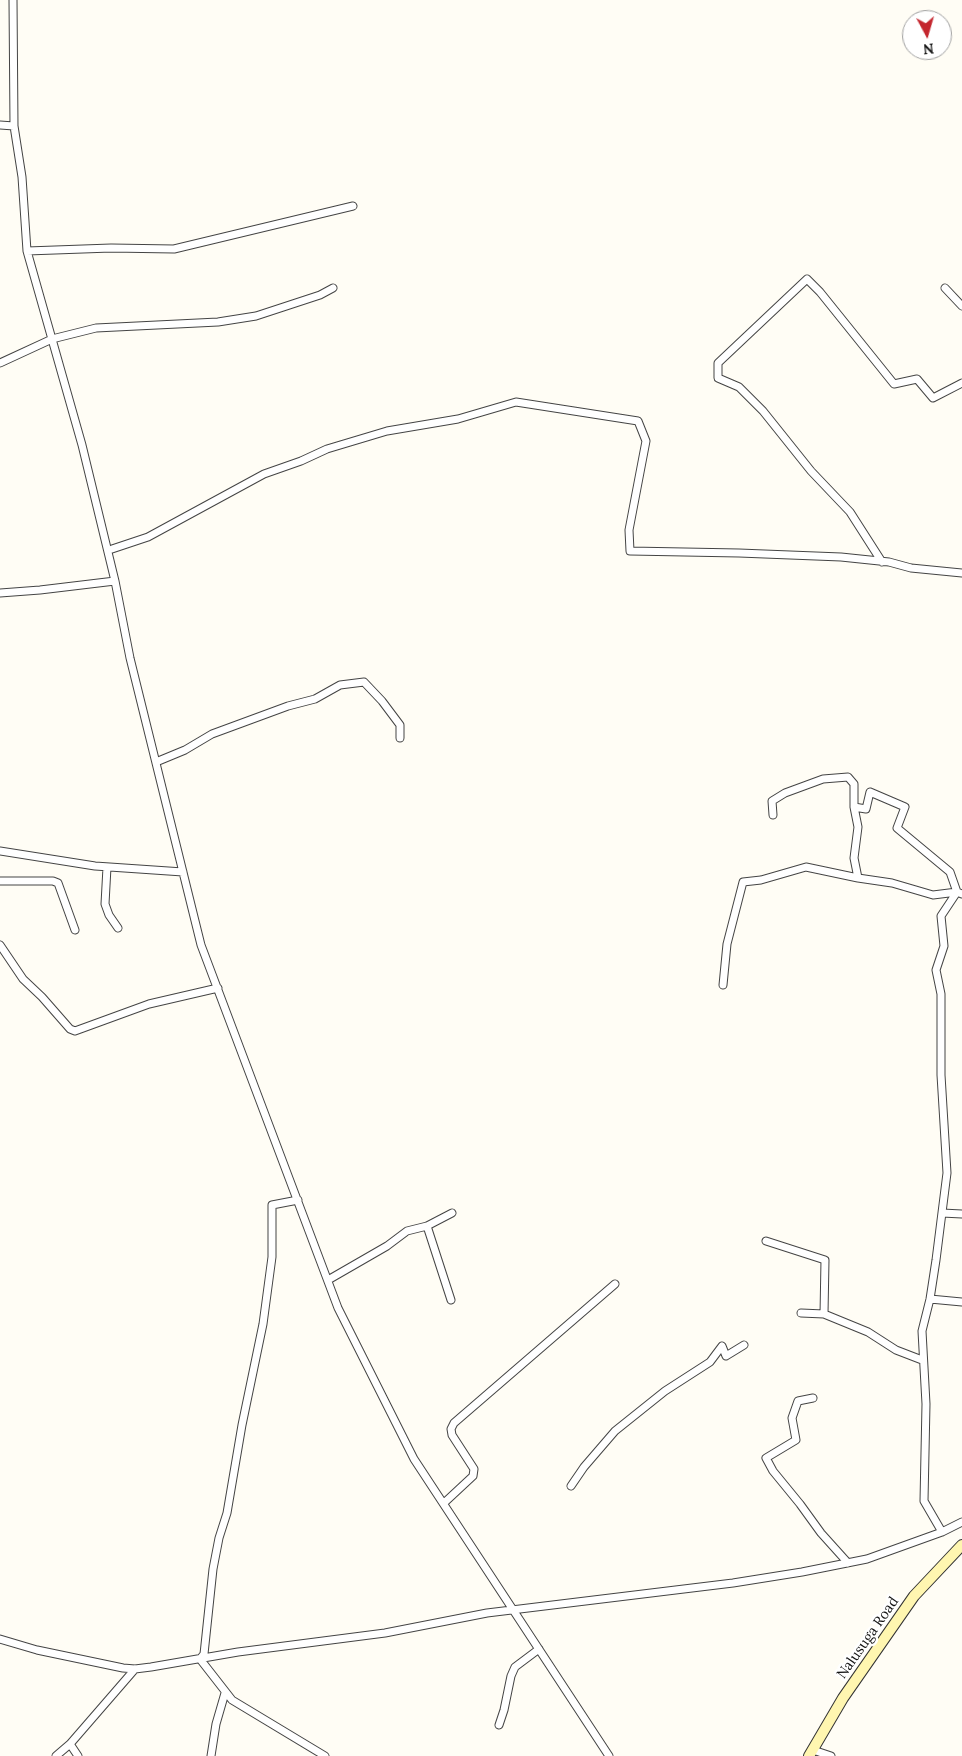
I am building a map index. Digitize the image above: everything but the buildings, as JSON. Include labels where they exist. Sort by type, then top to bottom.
[{"type":"street","points":[[13,0],[14,126],[22,177],[27,251],[82,445],[115,581],[130,658],[202,945],[338,1308],[414,1459],[609,1756]]},
{"type":"street","points":[[0,126],[14,126]]},
{"type":"street","points":[[27,251],[111,248],[174,249],[353,206]]},
{"type":"street","points":[[882,562],[850,512],[811,471],[763,411],[739,388],[718,378],[718,363],[807,279],[820,292],[894,384],[916,379],[934,398],[962,383]]},
{"type":"street","points":[[0,363],[52,339],[96,328],[218,322],[256,316],[320,295],[333,288]]},
{"type":"street","points":[[945,288],[962,306]]},
{"type":"street","points":[[112,549],[148,537],[264,474],[327,450],[387,431],[458,419],[516,402],[638,420],[646,441],[629,530],[630,552],[841,557],[911,568],[962,572]]},
{"type":"street","points":[[0,594],[115,581]]},
{"type":"street","points":[[156,762],[185,750],[212,734],[288,706],[315,699],[340,685],[364,682],[400,725],[400,738]]},
{"type":"street","points":[[773,815],[772,801],[785,793],[823,779],[848,777],[854,784],[854,807],[858,827],[854,858],[858,878]]},
{"type":"street","points":[[854,807],[866,809],[870,792],[905,807],[897,828],[950,872],[959,893]]},
{"type":"street","points":[[0,851],[107,867],[183,872]]},
{"type":"street","points":[[107,867],[105,904],[109,915],[118,928]]},
{"type":"street","points":[[723,985],[727,944],[743,882],[761,880],[806,867],[858,878],[892,882],[933,895],[959,893]]},
{"type":"street","points":[[0,881],[53,881],[58,883],[75,930]]},
{"type":"street","points":[[942,1532],[924,1501],[926,1404],[922,1360],[922,1331],[930,1299],[947,1173],[941,1075],[941,994],[936,970],[944,946],[942,916],[959,893]]},
{"type":"street","points":[[0,944],[23,978],[70,1029],[75,1031],[149,1004],[218,988]]},
{"type":"street","points":[[200,1659],[204,1654],[213,1569],[219,1538],[227,1513],[242,1425],[264,1324],[272,1257],[272,1205],[298,1200]]},
{"type":"street","points":[[328,1280],[387,1246],[407,1231],[427,1226],[452,1213]]},
{"type":"street","points":[[942,1213],[962,1214]]},
{"type":"street","points":[[427,1226],[451,1300]]},
{"type":"street","points":[[766,1241],[826,1260],[824,1314]]},
{"type":"street","points":[[444,1503],[473,1476],[474,1469],[452,1435],[451,1429],[454,1423],[615,1284]]},
{"type":"street","points":[[930,1299],[962,1302]]},
{"type":"street","points":[[801,1313],[824,1314],[868,1332],[890,1347],[922,1360]]},
{"type":"street","points":[[571,1486],[615,1431],[666,1391],[710,1362],[722,1346],[726,1356],[744,1345]]},
{"type":"street","points":[[814,1398],[798,1401],[792,1418],[796,1440],[766,1458],[773,1471],[821,1533],[848,1563]]},
{"type":"street","points":[[0,1639],[37,1650],[135,1669],[238,1652],[386,1633],[452,1618],[733,1583],[848,1563],[867,1559],[942,1532],[962,1522]]},
{"type":"street","name":"Nalusuga Road","points":[[811,1753],[843,1698],[914,1596],[962,1545]]},
{"type":"street","points":[[498,1725],[504,1710],[511,1676],[515,1667],[540,1649]]},
{"type":"street","points":[[200,1659],[224,1693],[232,1700],[324,1756]]},
{"type":"street","points":[[56,1756],[70,1744],[135,1669]]},
{"type":"street","points":[[211,1756],[216,1724],[224,1693]]},
{"type":"street","points":[[70,1744],[78,1756]]},
{"type":"street","points":[[811,1753],[832,1756]]}]
